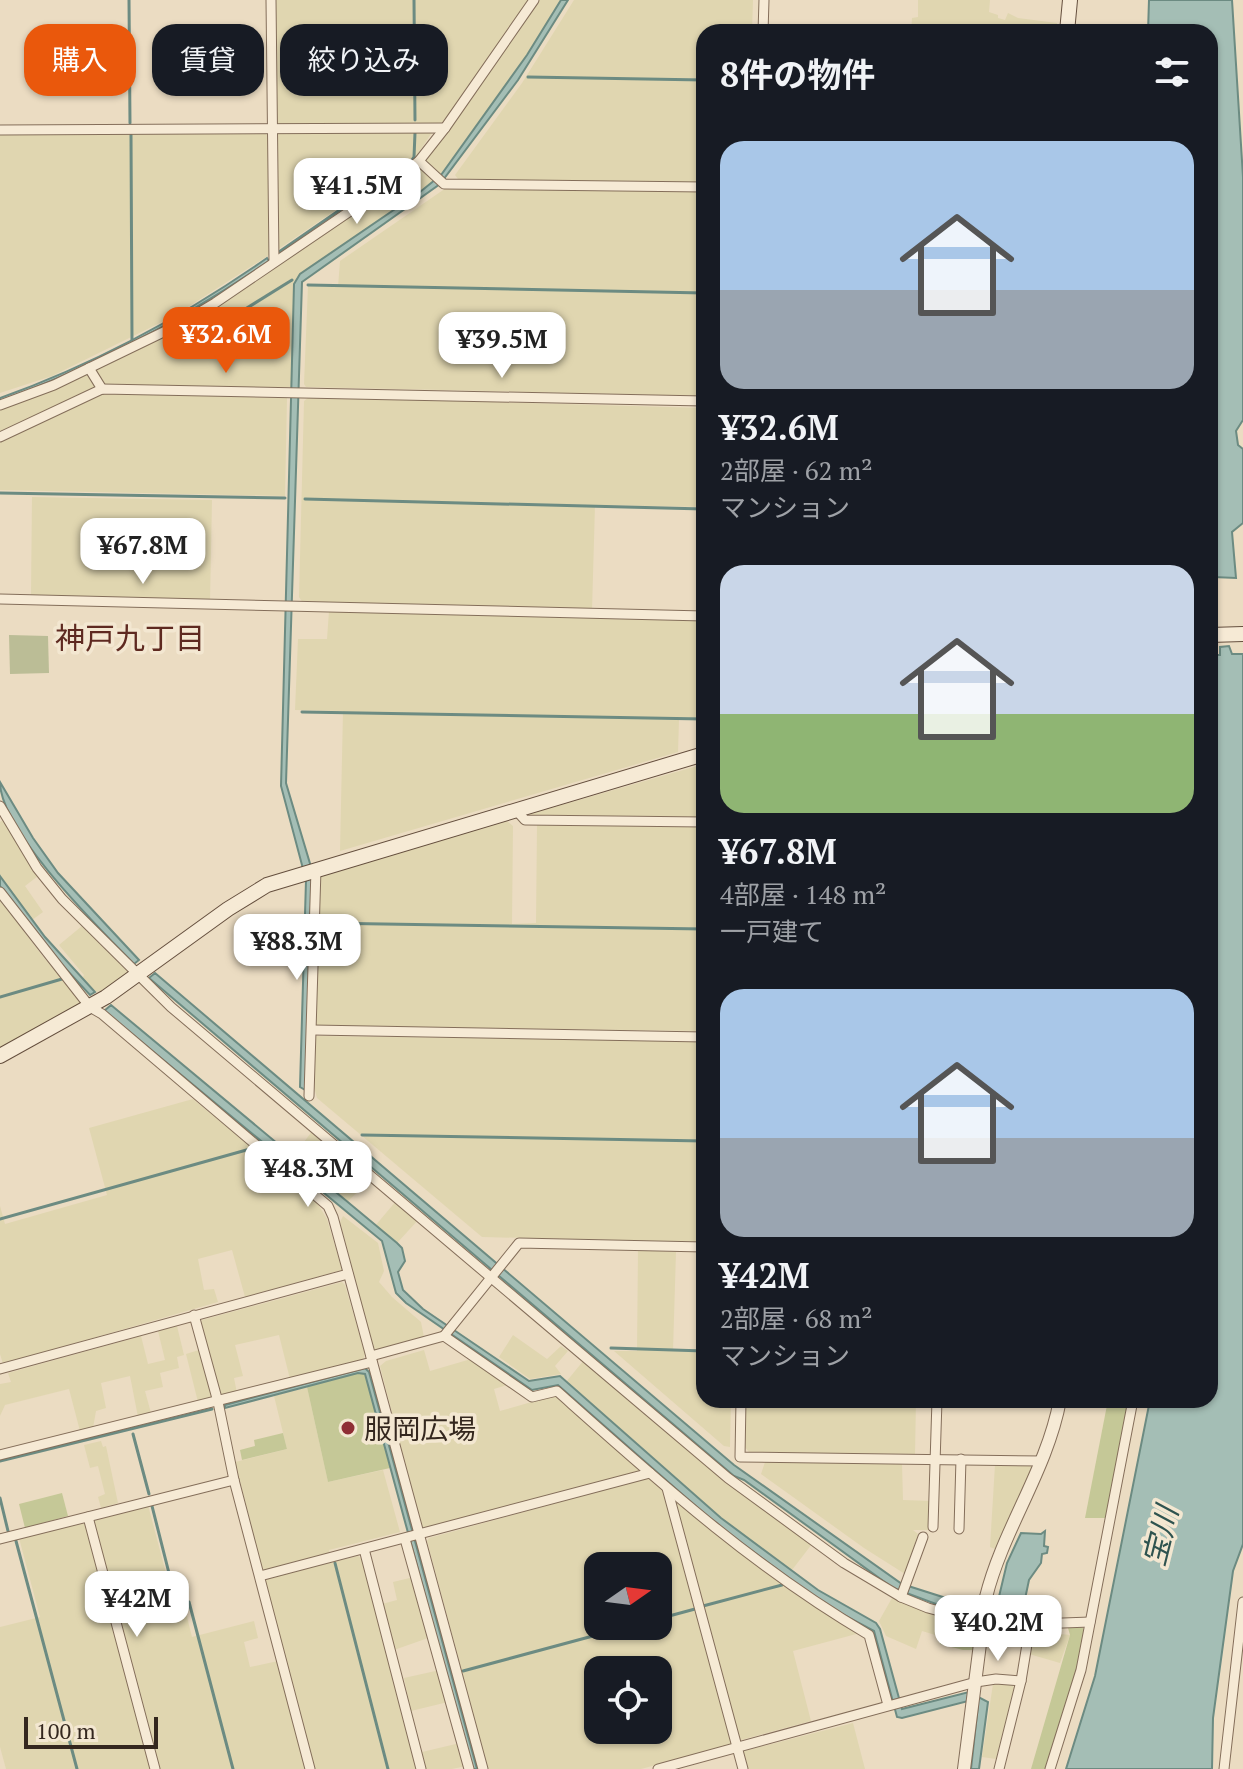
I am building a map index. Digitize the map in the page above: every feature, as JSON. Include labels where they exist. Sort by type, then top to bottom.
[{"type":"main road","points":[[1068,24],[1070,0]]},
{"type":"main road","points":[[1218,635],[1243,634]]},
{"type":"main road","points":[[0,1056],[90,1007],[267,885],[696,756]]},
{"type":"street","points":[[271,0],[274,262]]},
{"type":"street","points":[[0,405],[54,385],[178,325],[384,188],[419,161],[534,0]]},
{"type":"street","points":[[763,24],[764,0]]},
{"type":"street","points":[[0,130],[445,128]]},
{"type":"street","points":[[419,161],[439,180],[696,187]]},
{"type":"street","points":[[89,368],[102,389]]},
{"type":"street","points":[[0,437],[102,389],[696,401]]},
{"type":"street","points":[[0,599],[696,616]]},
{"type":"street","points":[[0,806],[37,868],[62,899],[171,1007],[492,1275],[728,1478],[844,1563],[902,1596],[952,1616],[984,1617],[1030,1626],[1090,1622]]},
{"type":"street","points":[[515,809],[525,820],[696,822]]},
{"type":"street","points":[[309,1096],[316,869]]},
{"type":"street","points":[[0,892],[90,1007],[321,1198],[333,1217],[483,1769]]},
{"type":"street","points":[[313,1030],[696,1037]]},
{"type":"street","points":[[0,1455],[218,1402],[371,1359],[447,1332],[519,1243],[696,1247]]},
{"type":"street","points":[[0,1369],[348,1274]]},
{"type":"street","points":[[194,1315],[310,1769]]},
{"type":"street","points":[[447,1332],[532,1397],[557,1391],[713,1529],[824,1609],[869,1635],[894,1704]]},
{"type":"street","points":[[741,1408],[740,1457],[1042,1461]]},
{"type":"street","points":[[933,1527],[937,1408]]},
{"type":"street","points":[[964,1769],[992,1572],[1042,1461],[1058,1408]]},
{"type":"street","points":[[1050,1769],[1081,1670],[1131,1408]]},
{"type":"street","points":[[959,1529],[961,1459]]},
{"type":"street","points":[[260,1576],[650,1473]]},
{"type":"street","points":[[0,1539],[234,1480]]},
{"type":"street","points":[[667,1488],[743,1769]]},
{"type":"street","points":[[88,1517],[155,1769]]},
{"type":"street","points":[[902,1596],[923,1537]]},
{"type":"street","points":[[405,1539],[469,1769]]},
{"type":"street","points":[[364,1549],[421,1769]]},
{"type":"street","points":[[1224,1769],[1243,1602]]},
{"type":"street","points":[[999,1769],[1021,1681],[1030,1626]]},
{"type":"street","points":[[658,1769],[894,1704],[975,1694],[996,1679],[1021,1681]]},
{"type":"shaded area","points":[[275,0],[528,0],[447,120],[440,123],[279,124],[275,121]]},
{"type":"shaded area","points":[[537,0],[561,0],[527,55],[439,176],[424,163],[424,159]]},
{"type":"shaded area","points":[[574,0],[753,0],[752,24],[696,24],[696,183],[458,179],[455,175],[522,83]]},
{"type":"shaded area","points":[[918,0],[990,0],[989,12],[998,15],[998,18],[1005,20],[1008,13],[1018,18],[1057,24],[912,24],[912,18],[918,17]]},
{"type":"shaded area","points":[[280,131],[433,131],[417,155],[277,250],[276,134]]},
{"type":"shaded area","points":[[265,133],[268,136],[269,255],[174,316],[52,376],[0,393],[0,135]]},
{"type":"shaded area","points":[[421,166],[434,181],[296,278],[292,387],[103,387],[93,370],[180,327]]},
{"type":"shaded area","points":[[446,188],[696,191],[696,396],[306,387],[308,286],[338,287],[340,261]]},
{"type":"shaded area","points":[[90,372],[98,388],[0,434],[0,410]]},
{"type":"shaded area","points":[[98,393],[287,398],[285,496],[0,490],[0,441]]},
{"type":"shaded area","points":[[309,397],[696,408],[696,507],[595,505],[592,611],[303,603],[299,597],[304,401]]},
{"type":"shaded area","points":[[32,497],[212,500],[210,601],[31,596]]},
{"type":"shaded area","points":[[329,611],[696,620],[696,720],[679,720],[678,752],[340,851],[343,711],[295,710],[298,639],[327,639]]},
{"type":"shaded area","points":[[696,766],[696,818],[530,814]]},
{"type":"shaded area","points":[[4,819],[38,876],[25,886],[43,912],[32,920],[0,876],[0,822]]},
{"type":"shaded area","points":[[507,821],[513,826],[512,924],[536,923],[537,825],[696,827],[696,1031],[315,1026],[319,882],[322,873]]},
{"type":"shaded area","points":[[0,900],[81,1004],[0,1048]]},
{"type":"shaded area","points":[[82,926],[128,972],[101,991],[95,992],[82,979],[84,975],[59,945]]},
{"type":"shaded area","points":[[315,1036],[696,1041],[696,1242],[482,1237],[317,1098],[314,1087]]},
{"type":"shaded area","points":[[193,1099],[316,1201],[327,1219],[342,1270],[245,1297],[232,1250],[198,1259],[204,1290],[214,1289],[218,1302],[3,1364],[0,1354],[0,1206],[5,1224],[107,1195],[89,1128]]},
{"type":"shaded area","points":[[313,1130],[371,1179],[347,1202],[292,1158]]},
{"type":"shaded area","points":[[397,1200],[419,1219],[397,1243],[375,1226]]},
{"type":"shaded area","points":[[343,1216],[378,1243],[384,1271],[379,1282],[421,1322],[424,1337],[377,1351],[373,1347],[340,1222]]},
{"type":"shaded area","points":[[638,1250],[676,1252],[673,1351],[696,1352],[696,1408],[731,1408],[730,1447],[724,1446],[614,1351],[637,1351]]},
{"type":"shaded area","points":[[342,1282],[365,1354],[363,1360],[290,1379],[279,1335],[235,1345],[243,1376],[234,1378],[237,1393],[220,1395],[200,1324],[202,1320]]},
{"type":"shaded area","points":[[177,1326],[184,1355],[177,1357],[179,1368],[160,1373],[163,1387],[145,1391],[151,1413],[138,1417],[130,1376],[101,1383],[106,1408],[96,1411],[93,1428],[80,1431],[69,1389],[5,1405],[0,1416],[0,1384],[11,1382],[8,1373],[141,1336],[148,1364],[165,1360],[158,1331]]},
{"type":"shaded area","points":[[513,1335],[547,1359],[561,1346],[568,1351],[555,1366],[561,1374],[530,1379],[499,1357]]},
{"type":"shaded area","points":[[199,1350],[212,1395],[210,1400],[198,1402],[186,1354]]},
{"type":"shaded area","points":[[424,1350],[430,1371],[471,1359],[507,1385],[494,1389],[500,1411],[556,1395],[640,1471],[425,1529],[421,1527],[380,1366],[386,1361]]},
{"type":"shaded area","points":[[584,1360],[812,1544],[792,1570],[721,1518],[566,1382]]},
{"type":"shaded area","points":[[307,1387],[328,1482],[383,1470],[400,1532],[329,1550],[330,1554],[267,1571],[262,1568],[235,1462],[287,1449],[274,1396]]},
{"type":"shaded area","points":[[744,1408],[916,1408],[915,1454],[749,1452],[744,1446]]},
{"type":"shaded area","points":[[101,1441],[103,1447],[106,1446],[118,1503],[101,1508],[98,1497],[105,1494],[98,1466],[90,1468],[84,1445]]},
{"type":"shaded area","points":[[765,1462],[902,1463],[903,1500],[931,1501],[930,1530],[913,1530],[918,1534],[905,1574],[761,1474]]},
{"type":"shaded area","points":[[995,1465],[1035,1466],[995,1549],[990,1547]]},
{"type":"shaded area","points":[[648,1478],[664,1491],[733,1742],[641,1769],[488,1769],[427,1541]]},
{"type":"shaded area","points":[[671,1497],[712,1531],[823,1611],[860,1633],[793,1651],[811,1721],[741,1740],[738,1738]]},
{"type":"shaded area","points":[[148,1505],[175,1607],[184,1605],[192,1637],[254,1621],[258,1638],[244,1642],[250,1667],[278,1661],[306,1769],[157,1769],[93,1523],[96,1519]]},
{"type":"shaded area","points":[[86,1523],[151,1769],[6,1769],[0,1747],[0,1627],[40,1617],[19,1538]]},
{"type":"shaded area","points":[[358,1556],[362,1559],[417,1769],[314,1769],[264,1581]]},
{"type":"shaded area","points":[[414,1577],[431,1637],[394,1650],[382,1604],[397,1600],[393,1582]]},
{"type":"shaded area","points":[[892,1598],[948,1619],[942,1637],[922,1631],[916,1649],[886,1636],[879,1621]]},
{"type":"shaded area","points":[[1034,1631],[1070,1635],[1060,1663],[1029,1654]]},
{"type":"shaded area","points":[[440,1670],[448,1702],[411,1711],[404,1678]]},
{"type":"shaded area","points":[[993,1684],[1012,1684],[1014,1688],[996,1759],[982,1757]]},
{"type":"shaded area","points":[[853,1723],[865,1769],[746,1769],[744,1751]]},
{"type":"shaded area","points":[[460,1743],[466,1766],[426,1769],[422,1752]]},
{"type":"green space","points":[[9,635],[48,636],[49,673],[10,674]]},
{"type":"green space","name":"服岡広場","points":[[358,1372],[365,1373],[390,1468],[328,1482],[307,1387]]},
{"type":"green space","points":[[1106,1408],[1129,1408],[1107,1518],[1085,1518]]},
{"type":"green space","points":[[283,1433],[287,1449],[242,1460],[240,1450],[255,1446],[254,1440]]},
{"type":"green space","points":[[62,1493],[68,1516],[25,1528],[19,1504]]},
{"type":"green space","points":[[948,1619],[978,1627],[974,1650],[940,1644]]},
{"type":"green space","points":[[1082,1627],[1078,1670],[1047,1769],[1031,1769],[1070,1635],[1068,1628]]},
{"type":"water","points":[[561,0],[568,0],[518,80],[440,184],[302,282],[286,783],[314,877],[307,1091],[300,1087],[306,880],[281,786],[294,284],[300,274],[441,175],[527,55]]},
{"type":"water","points":[[1149,0],[1232,0],[1243,177],[1243,420],[1236,431],[1238,445],[1243,449],[1243,523],[1232,532],[1236,578],[1218,577],[1218,24],[1148,24]]},
{"type":"water","points":[[267,258],[269,261],[237,282],[139,339],[71,372],[0,401],[0,398],[70,370],[138,337],[204,300]]},
{"type":"water","name":"宝川","points":[[1229,646],[1232,654],[1243,654],[1243,1544],[1233,1571],[1213,1718],[1212,1769],[1066,1769],[1095,1676],[1148,1408],[1218,1408],[1220,647]]},
{"type":"water","points":[[0,782],[58,873],[139,960],[134,964],[76,904],[33,852],[4,802]]},
{"type":"water","points":[[0,876],[45,937],[95,992],[90,995],[53,955],[0,886]]},
{"type":"water","points":[[155,973],[734,1465],[902,1584],[990,1612],[997,1605],[1007,1563],[1021,1533],[1041,1534],[1045,1531],[1047,1553],[1042,1554],[1041,1563],[1029,1580],[1025,1599],[1051,1605],[1051,1609],[1014,1619],[990,1621],[893,1588],[744,1480],[734,1476],[149,978]]},
{"type":"water","points":[[111,1005],[397,1243],[402,1248],[405,1261],[398,1272],[403,1290],[423,1309],[529,1381],[560,1376],[721,1518],[818,1590],[876,1623],[902,1709],[969,1692],[988,1702],[979,1769],[971,1769],[978,1705],[968,1701],[897,1717],[874,1631],[825,1605],[716,1524],[558,1385],[532,1390],[406,1303],[396,1293],[382,1241],[104,1011]]},
{"type":"water","points":[[365,1368],[369,1372],[477,1769],[472,1769],[365,1374],[358,1373],[225,1408],[225,1405]]},
{"type":"waterway","points":[[129,0],[130,123]]},
{"type":"waterway","points":[[414,0],[415,120]]},
{"type":"waterway","points":[[528,77],[696,80]]},
{"type":"waterway","points":[[279,252],[412,160],[415,133]]},
{"type":"waterway","points":[[131,135],[132,340]]},
{"type":"waterway","points":[[210,331],[292,280]]},
{"type":"waterway","points":[[308,285],[696,293]]},
{"type":"waterway","points":[[0,493],[285,498]]},
{"type":"waterway","points":[[305,499],[696,509]]},
{"type":"waterway","points":[[302,712],[696,719]]},
{"type":"waterway","points":[[320,923],[696,929]]},
{"type":"waterway","points":[[0,997],[62,979]]},
{"type":"waterway","points":[[362,1135],[696,1141]]},
{"type":"waterway","points":[[0,1219],[250,1149]]},
{"type":"waterway","points":[[611,1348],[696,1351]]},
{"type":"waterway","points":[[0,1461],[212,1409]]},
{"type":"waterway","points":[[133,1434],[149,1494]]},
{"type":"waterway","points":[[0,1498],[8,1531]]},
{"type":"waterway","points":[[152,1506],[172,1585]]},
{"type":"waterway","points":[[16,1541],[77,1769]]},
{"type":"waterway","points":[[335,1563],[388,1769]]},
{"type":"waterway","points":[[703,1606],[782,1585]]},
{"type":"waterway","points":[[175,1592],[178,1605],[189,1602],[233,1769]]},
{"type":"waterway","points":[[672,1615],[695,1609]]},
{"type":"waterway","points":[[463,1671],[584,1638]]},
{"type":"place","name":"服岡広場","points":[[348,1428]]},
{"type":"district","name":"神戸九丁目","points":[[130,638]]}]
